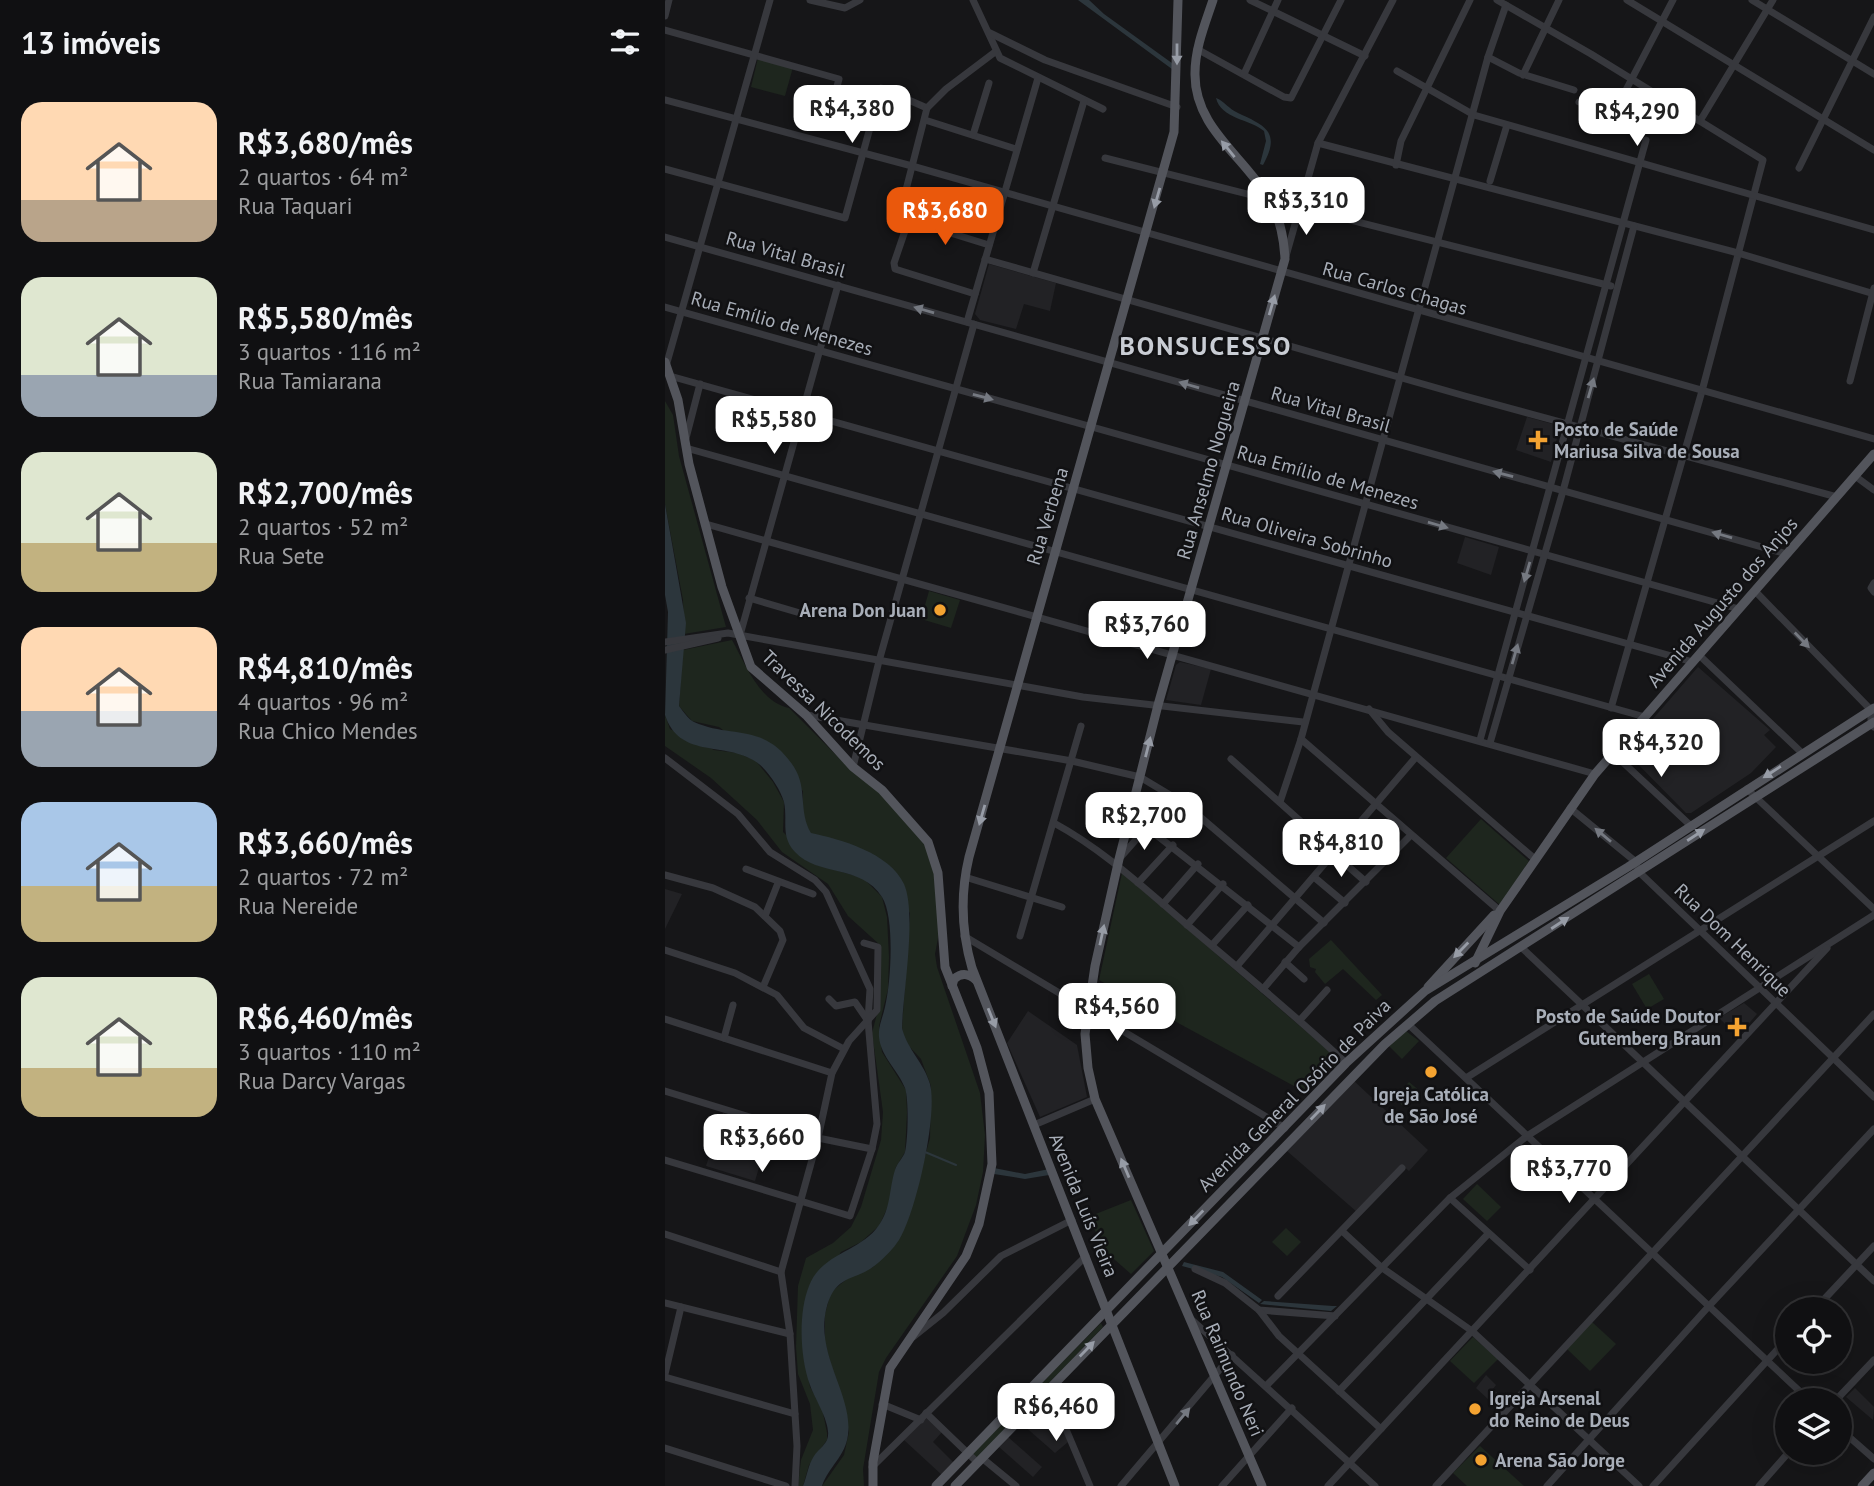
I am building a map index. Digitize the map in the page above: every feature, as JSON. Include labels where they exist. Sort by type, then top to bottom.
[{"type":"main road","name":"Rua Verbena","points":[[964,936],[965,877],[1035,617],[1110,363],[1174,132],[1177,107],[1178,0]]},
{"type":"main road","points":[[1197,49],[1213,0]]},
{"type":"main road","name":"Rua Anselmo Nogueira","points":[[1162,1254],[1095,1099],[1086,1052],[1088,1009],[1118,863],[1158,705],[1285,259],[1282,235],[1270,201],[1205,118],[1196,92],[1197,49]]},
{"type":"main road","name":"Travessa Nicodemos","points":[[666,364],[722,587],[751,667],[806,715],[853,767],[882,790],[916,826],[930,847],[938,873],[943,957],[989,1093],[992,1164],[979,1224],[966,1256],[890,1368],[872,1467],[873,1486]]},
{"type":"main road","name":"Avenida Augusto dos Anjos","points":[[1461,985],[1500,911],[1595,774],[1874,454]]},
{"type":"main road","name":"Avenida General Osório de Paiva","points":[[955,1486],[1385,1044],[1435,1001],[1521,947],[1637,867],[1690,825],[1872,709]]},
{"type":"main road","name":"Avenida General Osório de Paiva","points":[[936,1486],[1346,1063],[1425,991],[1756,797],[1873,725]]},
{"type":"main road","name":"Avenida Augusto dos Anjos","points":[[1425,991],[1500,911]]},
{"type":"main road","name":"Avenida Luís Vieira","points":[[964,936],[977,981],[1175,1486]]},
{"type":"main road","points":[[952,986],[954,979],[962,974],[971,975],[977,981]]},
{"type":"main road","name":"Rua Raimundo Neri","points":[[1162,1254],[1262,1486]]},
{"type":"main road","points":[[1862,1486],[1874,1473]]},
{"type":"street","points":[[665,16],[669,0]]},
{"type":"street","points":[[666,364],[770,0]]},
{"type":"street","points":[[810,0],[845,8],[860,0]]},
{"type":"street","points":[[973,0],[991,33],[995,51],[1008,64],[1103,109]]},
{"type":"street","points":[[1250,0],[1365,56]]},
{"type":"street","points":[[1244,74],[1278,0]]},
{"type":"street","points":[[1197,49],[1284,97],[1294,97],[1341,0]]},
{"type":"street","name":"Rua Anselmo Nogueira","points":[[1285,259],[1318,143],[1393,0]]},
{"type":"street","points":[[1396,165],[1401,141],[1470,0]]},
{"type":"street","points":[[1523,75],[1559,0]]},
{"type":"street","points":[[1627,0],[1874,150]]},
{"type":"street","points":[[1615,111],[1673,0]]},
{"type":"street","points":[[1752,0],[1874,74]]},
{"type":"street","points":[[1700,121],[1773,0]]},
{"type":"street","points":[[1280,803],[1301,739],[1303,722],[1474,115],[1503,2],[1762,159],[1702,391],[1611,708]]},
{"type":"street","points":[[1799,168],[1874,17]]},
{"type":"street","points":[[665,30],[839,79],[833,101]]},
{"type":"street","points":[[991,33],[1045,60],[1177,107]]},
{"type":"street","points":[[989,245],[908,222],[899,215],[927,108],[946,89],[995,51]]},
{"type":"street","points":[[1488,57],[1523,75],[1574,90]]},
{"type":"street","points":[[1397,71],[1474,115],[1874,230]]},
{"type":"street","points":[[853,767],[879,661],[955,390],[971,323],[975,293],[1038,78]]},
{"type":"street","points":[[973,135],[989,83]]},
{"type":"street","points":[[665,169],[841,218],[847,216],[881,88],[927,108]]},
{"type":"street","name":"Rua Carlos Chagas","points":[[665,100],[912,166],[1281,273],[1874,439]]},
{"type":"street","points":[[1033,273],[1084,101]]},
{"type":"street","points":[[1579,103],[1632,117]]},
{"type":"street","points":[[925,120],[1016,149]]},
{"type":"street","points":[[1490,181],[1507,125]]},
{"type":"street","points":[[1480,740],[1646,140]]},
{"type":"street","points":[[1318,143],[1738,253],[1874,292],[1850,381]]},
{"type":"street","points":[[1105,158],[1618,289]]},
{"type":"street","points":[[908,222],[894,263],[895,270],[975,293]]},
{"type":"street","points":[[1490,743],[1563,491],[1634,226]]},
{"type":"street","name":"Rua Vital Brasil","points":[[665,237],[1787,554]]},
{"type":"street","points":[[985,258],[1683,456],[1837,497]]},
{"type":"street","points":[[740,636],[838,285]]},
{"type":"street","name":"Rua Emílio de Menezes","points":[[665,307],[1739,609]]},
{"type":"street","name":"Rua Oliveira Sobrinho","points":[[670,376],[1629,644],[1696,658],[1802,753]]},
{"type":"street","points":[[700,384],[686,444],[783,477],[1645,717]]},
{"type":"street","points":[[1855,476],[1874,491]]},
{"type":"street","points":[[706,524],[1595,774]]},
{"type":"street","points":[[1755,591],[1872,709],[1873,725]]},
{"type":"street","points":[[749,598],[800,613]]},
{"type":"street","points":[[665,642],[740,636],[1083,698],[1303,722]]},
{"type":"street","points":[[665,650],[693,640]]},
{"type":"street","points":[[1369,709],[1372,716],[1416,757],[1535,860]]},
{"type":"street","points":[[806,715],[1072,761],[1140,778],[1185,804],[1324,923]]},
{"type":"street","points":[[1020,936],[1081,726]]},
{"type":"street","points":[[1301,739],[1500,911]]},
{"type":"street","points":[[1613,753],[1690,825]]},
{"type":"street","points":[[1237,966],[1416,757]]},
{"type":"street","points":[[665,758],[739,814],[762,845],[815,880],[826,892],[870,989],[868,1021],[877,1114],[872,1149],[850,1216],[665,1160]]},
{"type":"street","points":[[1231,759],[1366,882]]},
{"type":"street","points":[[1747,789],[1874,909]]},
{"type":"street","points":[[1108,797],[1198,864],[1300,947]]},
{"type":"street","name":"Rua Dom Henrique","points":[[1570,807],[1637,867],[1874,1097]]},
{"type":"street","points":[[1466,1078],[1874,821]]},
{"type":"street","points":[[1054,823],[1083,838],[1118,863],[1137,883],[1300,1020],[1346,1063]]},
{"type":"street","points":[[1118,863],[1148,826]]},
{"type":"street","points":[[1354,831],[1388,859]]},
{"type":"street","points":[[1263,989],[1300,947],[1411,835]]},
{"type":"street","points":[[1137,883],[1173,845]]},
{"type":"street","points":[[1163,904],[1198,864]]},
{"type":"street","points":[[745,869],[813,894]]},
{"type":"street","points":[[665,875],[733,897],[767,919],[780,931],[783,940],[763,987]]},
{"type":"street","points":[[965,877],[1062,907]]},
{"type":"street","points":[[1314,877],[1345,903]]},
{"type":"street","points":[[767,919],[778,883]]},
{"type":"street","points":[[1187,925],[1223,884]]},
{"type":"street","points":[[1212,945],[1248,905]]},
{"type":"street","points":[[1268,1385],[1450,1198],[1527,1136],[1874,915]]},
{"type":"street","points":[[964,936],[1285,1128]]},
{"type":"street","points":[[795,1486],[795,1414],[790,1334],[781,1272],[818,1138],[832,1073],[844,1049],[877,1010],[878,947],[864,943]]},
{"type":"street","points":[[1328,1486],[1832,943]]},
{"type":"street","points":[[1521,947],[1874,1280]]},
{"type":"street","points":[[665,950],[736,973],[763,987],[784,1000],[804,1028],[844,1049]]},
{"type":"street","points":[[1286,962],[1304,979]]},
{"type":"street","points":[[1300,1020],[1327,990]]},
{"type":"street","points":[[828,999],[836,1006],[855,1002],[868,1021]]},
{"type":"street","points":[[724,1038],[733,1005]]},
{"type":"street","points":[[1436,1486],[1874,1014]]},
{"type":"street","points":[[665,1019],[832,1073]]},
{"type":"street","points":[[1408,1024],[1796,1388]]},
{"type":"street","points":[[665,1091],[818,1138],[872,1149]]},
{"type":"street","points":[[1034,1125],[1095,1099]]},
{"type":"street","points":[[1547,1486],[1709,1306],[1874,1129]]},
{"type":"street","points":[[1278,1296],[1402,1168]]},
{"type":"street","points":[[1450,1198],[1529,1270]]},
{"type":"street","points":[[913,1337],[943,1313],[1001,1256],[1072,1220]]},
{"type":"street","points":[[1342,1231],[1422,1303],[1472,1331],[1639,1486]]},
{"type":"street","points":[[665,1234],[781,1272]]},
{"type":"street","points":[[1339,1391],[1488,1234]]},
{"type":"street","points":[[1826,1297],[1874,1246]]},
{"type":"street","points":[[872,1467],[1086,1256]]},
{"type":"street","points":[[1195,1269],[1225,1283],[1257,1309],[1298,1354],[1381,1429]]},
{"type":"street","points":[[665,1303],[790,1334]]},
{"type":"street","points":[[681,1307],[665,1375],[795,1414]]},
{"type":"street","points":[[1257,1309],[1336,1314]]},
{"type":"street","points":[[1190,1318],[1268,1385],[1375,1486]]},
{"type":"street","points":[[1653,1486],[1775,1351]]},
{"type":"street","points":[[1121,1486],[1159,1445],[1232,1354]]},
{"type":"street","points":[[1847,1388],[1874,1360]]},
{"type":"street","points":[[1049,1389],[1090,1486]]},
{"type":"street","points":[[882,1404],[921,1420]]},
{"type":"street","points":[[1222,1486],[1292,1408]]},
{"type":"street","points":[[926,1413],[968,1453],[1016,1486]]},
{"type":"street","points":[[1852,1440],[1874,1459]]},
{"type":"street","points":[[665,1448],[757,1482],[786,1486]]},
{"type":"street","points":[[1759,1486],[1778,1465]]},
{"type":"shaded area","points":[[1078,0],[1089,0],[1176,66],[1176,72]]},
{"type":"shaded area","points":[[758,58],[793,67],[785,96],[751,87]]},
{"type":"shaded area","points":[[1216,98],[1263,126],[1268,132],[1271,145],[1263,165],[1260,164],[1266,141],[1264,131],[1230,115],[1219,105]]},
{"type":"shaded area","points":[[989,264],[1056,283],[1050,311],[1024,304],[1016,329],[980,320],[975,314]]},
{"type":"shaded area","points":[[665,401],[673,415],[679,456],[726,627],[684,634],[683,600],[665,504]]},
{"type":"shaded area","name":"Posto de Saúde Mariusa Silva de Sousa","points":[[1527,417],[1560,426],[1551,462],[1516,450]]},
{"type":"shaded area","points":[[665,504],[686,623],[679,706],[694,722],[760,737],[783,753],[798,775],[807,825],[811,833],[836,839],[876,856],[897,873],[908,897],[909,933],[902,1028],[930,1084],[932,1098],[928,1140],[912,1209],[899,1240],[870,1269],[840,1284],[830,1298],[826,1310],[826,1343],[845,1405],[848,1435],[844,1449],[822,1486],[803,1486],[812,1459],[826,1442],[828,1434],[804,1362],[802,1322],[805,1297],[822,1266],[862,1241],[879,1225],[888,1205],[895,1170],[906,1146],[908,1110],[905,1088],[886,1057],[879,1037],[889,982],[889,919],[882,897],[873,887],[851,875],[815,865],[795,852],[786,834],[782,796],[758,763],[728,751],[691,743],[680,738],[672,729],[665,715],[668,612],[665,595]]},
{"type":"shaded area","points":[[1465,537],[1499,547],[1491,575],[1457,563]]},
{"type":"shaded area","name":"Arena Don Juan","points":[[929,591],[960,600],[951,628],[921,619]]},
{"type":"shaded area","points":[[732,640],[761,690],[778,704],[789,708],[852,771],[882,794],[925,844],[936,873],[939,933],[935,954],[937,967],[980,1093],[985,1135],[983,1172],[976,1205],[957,1256],[879,1372],[863,1469],[864,1486],[822,1486],[844,1455],[849,1432],[825,1342],[825,1314],[831,1292],[853,1274],[873,1267],[917,1185],[930,1138],[931,1086],[921,1059],[905,1042],[902,1028],[910,913],[868,853],[811,834],[803,820],[803,791],[719,727],[692,721],[679,706],[683,650]]},
{"type":"shaded area","points":[[1180,662],[1211,669],[1201,705],[1166,700],[1176,665]]},
{"type":"shaded area","points":[[1698,667],[1770,730],[1764,735],[1776,747],[1751,773],[1691,813],[1686,813],[1625,751]]},
{"type":"shaded area","points":[[665,715],[670,729],[714,750],[738,753],[756,761],[773,782],[784,802],[783,832],[817,865],[863,878],[882,897],[887,917],[888,989],[879,1026],[882,1052],[906,1090],[905,1152],[896,1167],[890,1202],[879,1226],[861,1242],[841,1252],[804,1311],[803,1347],[807,1371],[810,1387],[822,1408],[827,1440],[809,1465],[803,1486],[798,1486],[801,1460],[813,1430],[810,1404],[798,1374],[798,1286],[806,1258],[833,1243],[851,1227],[861,1207],[881,1140],[883,1112],[872,1033],[878,1010],[880,945],[848,916],[828,884],[782,852],[757,820],[711,778],[665,746]]},
{"type":"shaded area","points":[[1481,819],[1529,861],[1500,905],[1446,858]]},
{"type":"shaded area","points":[[1122,873],[1336,1057],[1339,1063],[1305,1092],[1099,980]]},
{"type":"shaded area","points":[[665,889],[682,894],[665,929]]},
{"type":"shaded area","points":[[1331,940],[1382,995],[1376,1000],[1343,969],[1325,984],[1315,972],[1316,969],[1310,967],[1309,959]]},
{"type":"shaded area","points":[[1649,974],[1664,999],[1647,1009],[1632,984]]},
{"type":"shaded area","name":"Posto de Saúde Doutor Gutemberg Braun","points":[[1744,1003],[1757,1014],[1738,1036],[1719,1018]]},
{"type":"shaded area","points":[[1028,1011],[1077,1045],[1087,1097],[1040,1117],[1007,1043]]},
{"type":"shaded area","points":[[1406,1031],[1419,1041],[1402,1059],[1389,1046]]},
{"type":"shaded area","points":[[1354,1081],[1428,1150],[1409,1171],[1402,1165],[1357,1212],[1287,1151]]},
{"type":"shaded area","points":[[1409,1082],[1420,1091],[1405,1108],[1394,1098]]},
{"type":"shaded area","points":[[723,1113],[771,1127],[755,1181],[706,1166]]},
{"type":"shaded area","points":[[1599,1151],[1619,1170],[1597,1194],[1577,1176]]},
{"type":"shaded area","points":[[994,1168],[1025,1174],[1049,1169],[1049,1175],[1025,1179],[994,1174]]},
{"type":"shaded area","points":[[1477,1184],[1501,1207],[1487,1221],[1463,1199]]},
{"type":"shaded area","points":[[1131,1200],[1154,1251],[1131,1274],[1106,1252],[1088,1217]]},
{"type":"shaded area","points":[[1286,1228],[1301,1242],[1287,1256],[1272,1242]]},
{"type":"shaded area","points":[[1184,1262],[1223,1272],[1262,1300],[1259,1303],[1222,1277],[1182,1266]]},
{"type":"shaded area","points":[[1264,1301],[1337,1306],[1331,1311],[1260,1304]]},
{"type":"shaded area","points":[[1592,1322],[1616,1344],[1590,1371],[1567,1349]]},
{"type":"shaded area","points":[[1101,1323],[1103,1327],[977,1458],[972,1454]]},
{"type":"shaded area","points":[[1473,1337],[1498,1359],[1474,1383],[1450,1361]]},
{"type":"shaded area","points":[[1486,1375],[1496,1385],[1493,1389],[1508,1403],[1501,1411],[1476,1388]]},
{"type":"shaded area","points":[[1855,1388],[1874,1407],[1873,1420],[1852,1402],[1852,1391]]},
{"type":"shaded area","points":[[1049,1395],[1068,1442],[1055,1453],[1022,1424]]},
{"type":"shaded area","points":[[926,1418],[942,1432],[933,1442],[954,1463],[942,1475],[904,1440]]},
{"type":"shaded area","points":[[1008,1437],[1042,1467],[1033,1477],[999,1447]]},
{"type":"shaded area","name":"Arena São Jorge","points":[[1480,1446],[1524,1486],[1467,1486],[1453,1473]]},
{"type":"waterway","points":[[925,1152],[956,1165]]},
{"type":"place","name":"Posto de Saúde Mariusa Silva de Sousa","points":[[1538,440]]},
{"type":"place","name":"Arena Don Juan","points":[[940,610]]},
{"type":"place","name":"Posto de Saúde Doutor Gutemberg Braun","points":[[1737,1027]]},
{"type":"place","name":"Igreja Católica de São José","points":[[1431,1072]]},
{"type":"place","name":"Igreja Arsenal do Reino de Deus","points":[[1475,1409]]},
{"type":"place","name":"Arena São Jorge","points":[[1481,1460]]},
{"type":"district","name":"BONSUCESSO","points":[[1206,345]]}]
